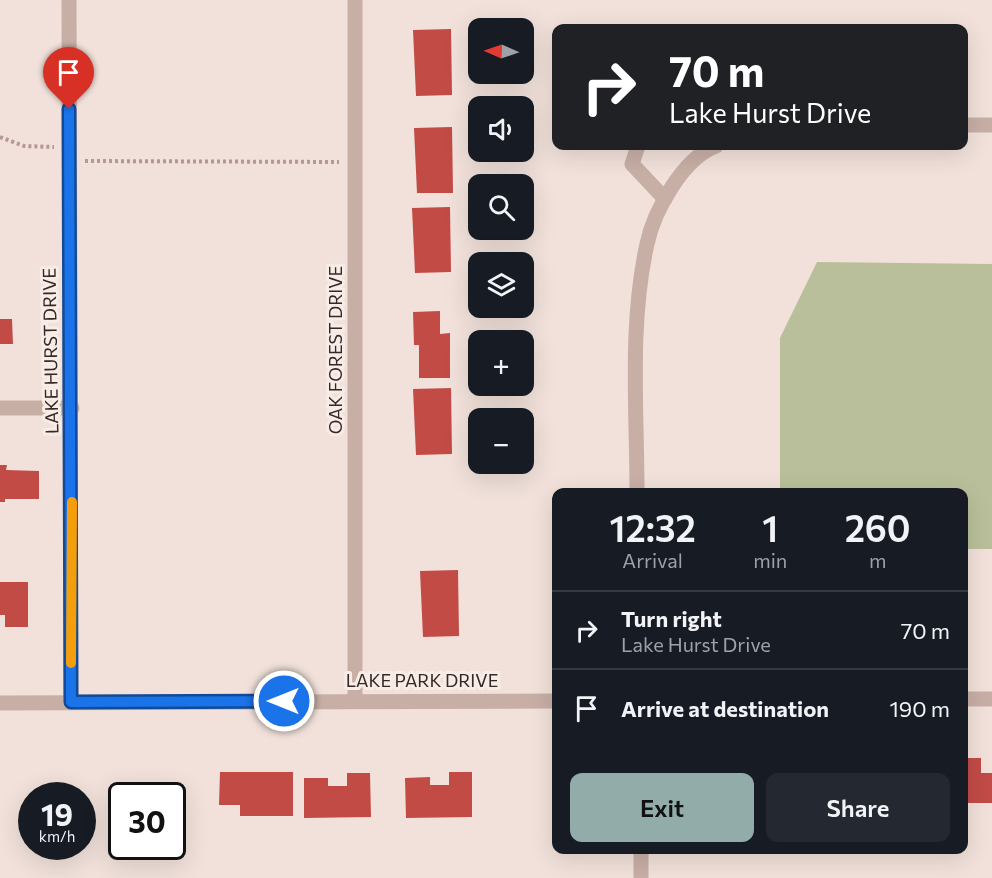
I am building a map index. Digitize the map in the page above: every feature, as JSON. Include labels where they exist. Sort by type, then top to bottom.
[{"type":"street","name":"LAKE HURST DRIVE","points":[[69,0],[72,408],[71,702]]},
{"type":"street","name":"OAK FOREST DRIVE","points":[[355,0],[355,701]]},
{"type":"street","points":[[968,125],[992,125]]},
{"type":"street","points":[[637,150],[632,164],[664,199]]},
{"type":"street","points":[[637,488],[636,332],[647,243],[664,199],[683,170],[702,150]]},
{"type":"street","points":[[0,408],[72,408]]},
{"type":"street","points":[[968,699],[992,699]]},
{"type":"street","name":"LAKE PARK DRIVE","points":[[0,703],[552,701]]},
{"type":"street","points":[[641,854],[641,878]]},
{"type":"path","points":[[0,136],[24,146],[56,147],[83,161],[356,163]]},
{"type":"green space","points":[[817,262],[992,264],[992,549],[968,549],[968,488],[780,488],[780,338]]},
{"type":"building","points":[[451,29],[452,95],[416,96],[413,30]]},
{"type":"building","points":[[452,127],[453,193],[417,193],[414,128]]},
{"type":"building","points":[[450,207],[451,272],[415,273],[412,208]]},
{"type":"building","points":[[440,311],[440,334],[450,333],[450,378],[419,378],[419,345],[414,345],[413,312]]},
{"type":"building","points":[[0,319],[12,319],[13,344],[0,344]]},
{"type":"building","points":[[451,388],[452,454],[416,455],[413,389]]},
{"type":"building","points":[[0,465],[7,465],[6,470],[39,471],[39,499],[5,499],[5,502],[0,502]]},
{"type":"building","points":[[458,570],[459,636],[423,637],[420,571]]},
{"type":"building","points":[[0,582],[28,582],[28,627],[5,627],[5,615],[0,615]]},
{"type":"building","points":[[968,758],[981,758],[981,773],[992,773],[992,803],[968,803]]},
{"type":"building","points":[[220,772],[293,772],[293,816],[240,816],[240,805],[219,805]]},
{"type":"building","points":[[449,772],[472,772],[472,817],[406,818],[405,778],[430,777],[430,785],[449,785]]},
{"type":"building","points":[[347,773],[370,773],[371,817],[304,818],[304,778],[328,778],[328,786],[347,786]]},
{"type":"slow traffic","points":[[71,663],[72,502]]},
{"type":"route","points":[[69,109],[72,408],[71,702],[284,701]]}]
